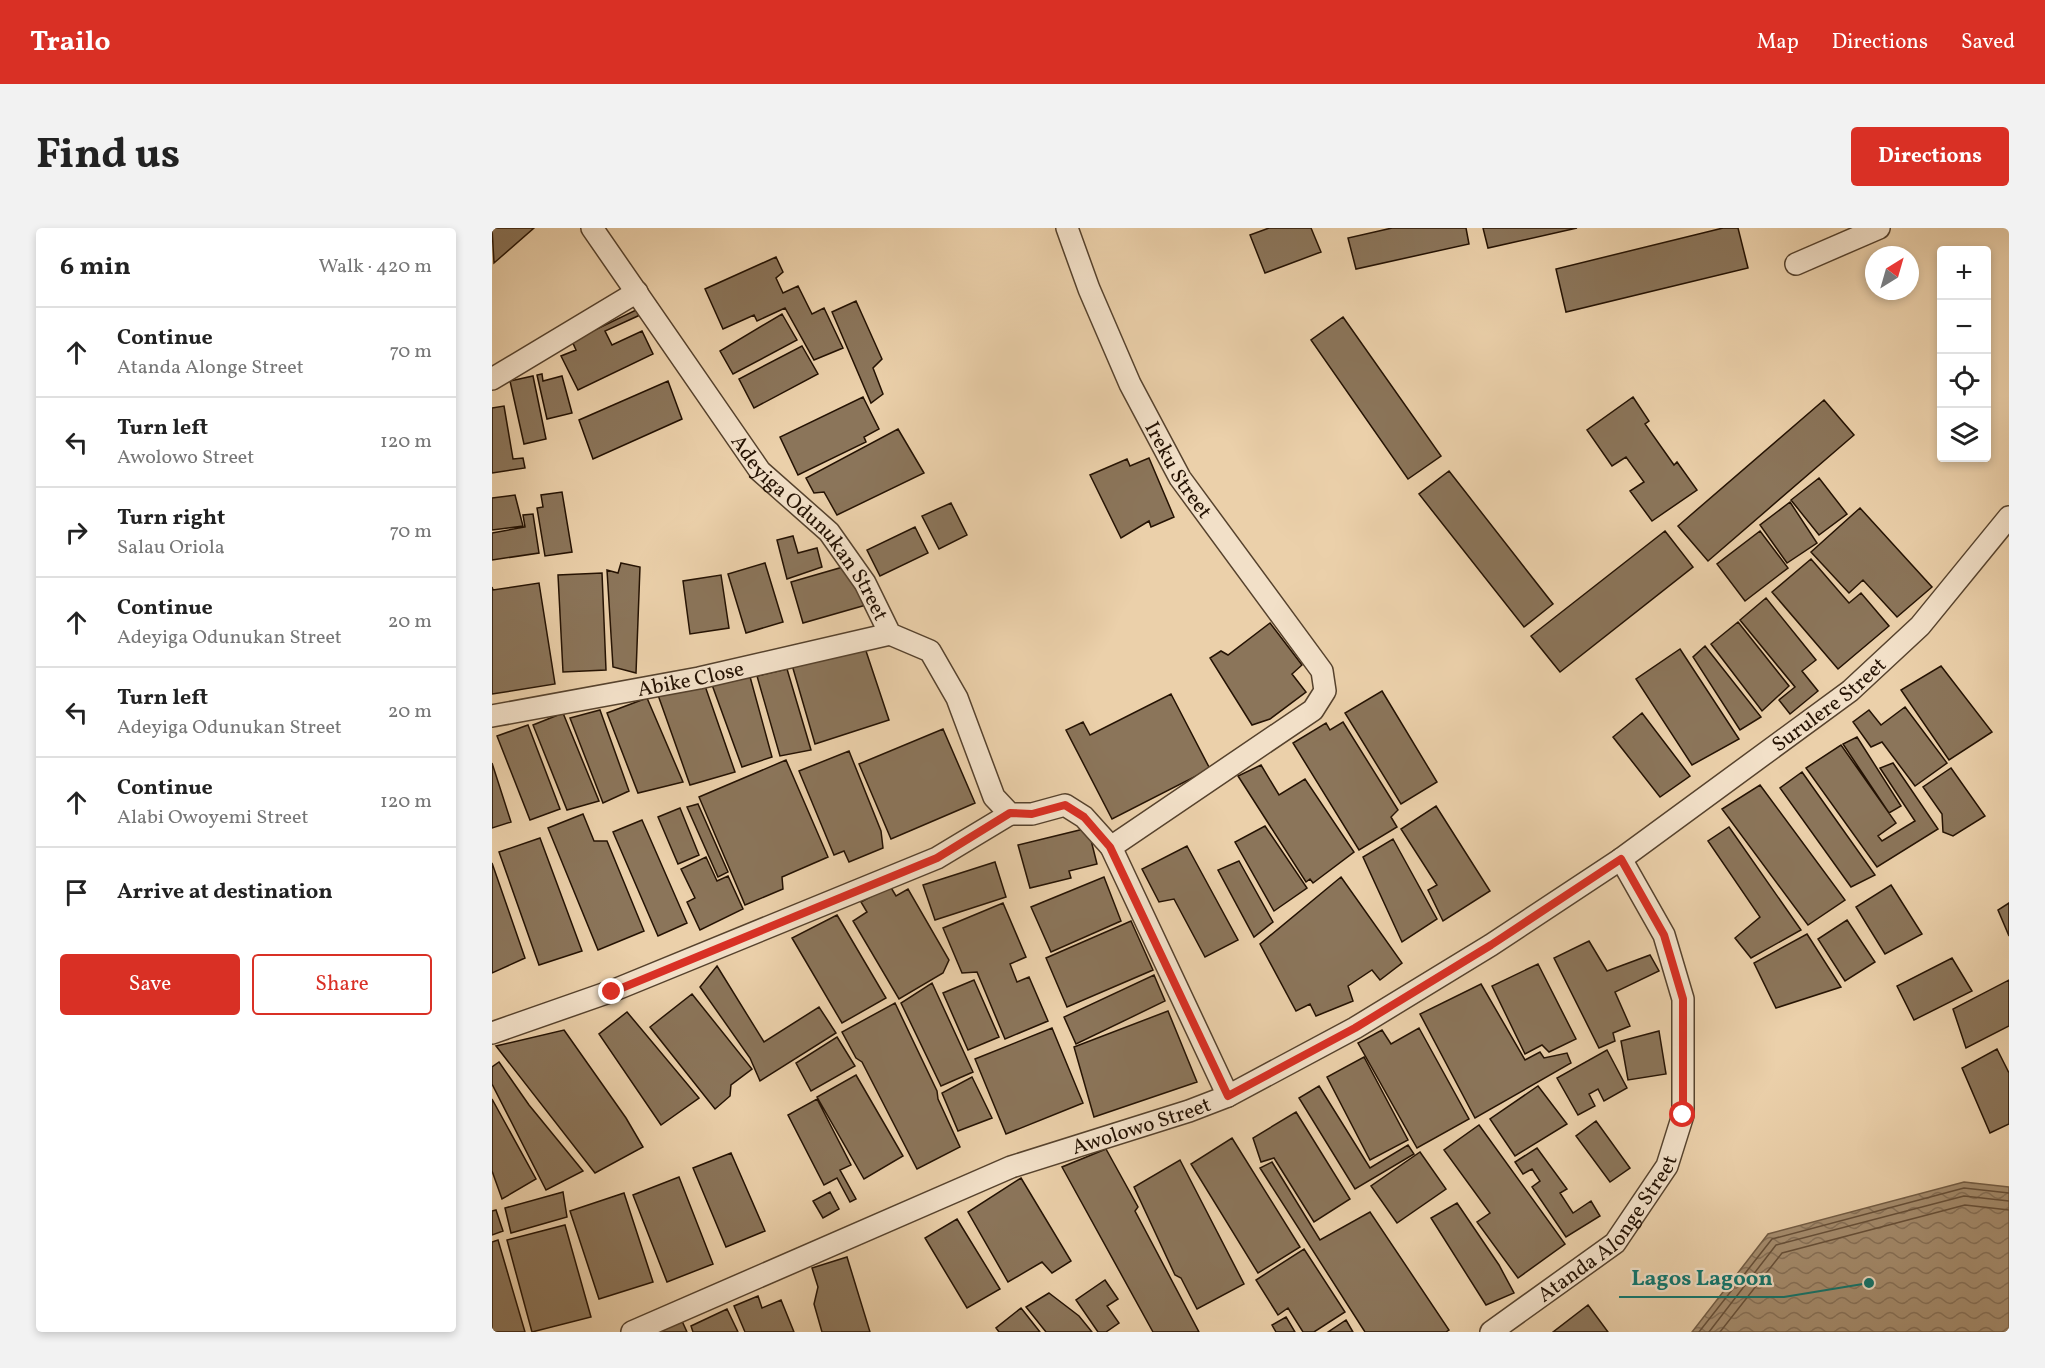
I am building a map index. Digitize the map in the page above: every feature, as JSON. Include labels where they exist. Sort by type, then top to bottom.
[{"type":"street","name":"Adeyiga Odunukan Street","points":[[592,228],[760,471],[829,532],[865,583],[890,634],[930,651],[957,698],[994,797],[1010,813]]},
{"type":"street","name":"Ireku Street","points":[[1068,228],[1089,289],[1130,384],[1180,478],[1322,671],[1325,691],[1313,710],[1203,787],[1110,847]]},
{"type":"street","points":[[1796,264],[1879,228]]},
{"type":"street","points":[[492,380],[637,292]]},
{"type":"street","name":"Surulere Street","points":[[1621,859],[1850,691],[1920,626],[2009,517]]},
{"type":"street","name":"Abike Close","points":[[492,716],[699,678],[890,634]]},
{"type":"street","points":[[492,1033],[612,992],[937,858],[1010,813],[1032,814],[1065,805],[1084,817],[1110,847],[1228,1096]]},
{"type":"street","name":"Awolowo Street","points":[[632,1332],[1011,1167],[1189,1111],[1228,1096],[1355,1028],[1491,945],[1621,859]]},
{"type":"street","name":"Atanda Alonge Street","points":[[1491,1332],[1615,1243],[1667,1166],[1683,1115],[1683,999],[1664,935],[1621,859]]},
{"type":"water","points":[[1964,1182],[2009,1187],[2009,1332],[1692,1332],[1768,1234]]},
{"type":"building","points":[[492,228],[534,228],[494,263]]},
{"type":"building","points":[[1269,228],[1311,228],[1321,252],[1265,273],[1250,235]]},
{"type":"building","points":[[1392,228],[1466,228],[1469,244],[1356,269],[1348,238]]},
{"type":"building","points":[[1483,228],[1577,228],[1488,248]]},
{"type":"building","points":[[1723,228],[1738,228],[1748,268],[1566,312],[1556,269]]},
{"type":"building","points":[[776,257],[783,272],[776,278],[783,293],[798,286],[812,314],[824,308],[843,348],[814,360],[785,308],[757,321],[754,315],[723,329],[705,289]]},
{"type":"building","points":[[856,301],[882,359],[873,368],[883,394],[871,403],[832,312]]},
{"type":"building","points":[[638,309],[640,315],[605,331],[612,345],[642,331],[653,354],[578,390],[561,356],[576,350],[572,341]]},
{"type":"building","points":[[782,314],[797,340],[733,374],[720,351]]},
{"type":"building","points":[[1343,317],[1441,456],[1408,479],[1311,340]]},
{"type":"building","points":[[802,346],[818,374],[754,408],[739,379]]},
{"type":"building","points":[[542,374],[543,381],[562,376],[572,413],[547,419],[537,375]]},
{"type":"building","points":[[533,376],[546,439],[524,444],[510,381]]},
{"type":"building","points":[[668,381],[682,419],[593,459],[579,420]]},
{"type":"building","points":[[863,397],[879,429],[864,437],[866,442],[798,475],[780,437]]},
{"type":"building","points":[[1633,397],[1649,421],[1645,424],[1674,465],[1677,462],[1697,490],[1652,521],[1630,491],[1644,482],[1626,457],[1612,466],[1587,430]]},
{"type":"building","points":[[1824,400],[1854,435],[1708,561],[1678,526]]},
{"type":"building","points":[[504,406],[513,459],[523,458],[525,468],[492,473],[492,408]]},
{"type":"building","points":[[898,429],[924,473],[837,515],[824,492],[814,493],[806,478]]},
{"type":"building","points":[[1149,458],[1174,517],[1151,527],[1149,521],[1121,538],[1090,475],[1127,459],[1130,466]]},
{"type":"building","points":[[1449,471],[1553,604],[1524,627],[1419,494]]},
{"type":"building","points":[[1819,478],[1847,514],[1819,535],[1791,500]]},
{"type":"building","points":[[562,492],[572,552],[545,556],[537,508],[543,507],[541,495]]},
{"type":"building","points":[[515,495],[523,526],[492,530],[492,498]]},
{"type":"building","points":[[1790,502],[1817,543],[1787,563],[1760,525]]},
{"type":"building","points":[[951,503],[967,535],[939,549],[922,516]]},
{"type":"building","points":[[1860,508],[1932,587],[1897,617],[1863,580],[1849,593],[1811,552]]},
{"type":"building","points":[[533,514],[539,553],[492,560],[492,533],[525,527],[523,515]]},
{"type":"building","points":[[915,527],[928,553],[880,576],[867,550]]},
{"type":"building","points":[[1665,531],[1693,567],[1560,672],[1531,636]]},
{"type":"building","points":[[1760,531],[1788,568],[1745,601],[1717,564]]},
{"type":"building","points":[[793,536],[798,553],[817,548],[822,567],[787,579],[777,540]]},
{"type":"building","points":[[1811,559],[1849,603],[1861,593],[1889,626],[1838,669],[1772,592]]},
{"type":"building","points":[[621,563],[640,567],[636,673],[613,667],[607,570],[618,573]]},
{"type":"building","points":[[765,563],[783,622],[746,633],[728,574]]},
{"type":"building","points":[[843,567],[866,605],[803,623],[791,582]]},
{"type":"building","points":[[602,573],[606,670],[563,672],[558,575]]},
{"type":"building","points":[[721,575],[729,628],[690,634],[683,581]]},
{"type":"building","points":[[539,583],[555,684],[492,694],[492,587],[493,590]]},
{"type":"building","points":[[1766,598],[1816,660],[1802,671],[1818,691],[1790,714],[1779,700],[1795,687],[1740,620]]},
{"type":"building","points":[[1738,622],[1789,686],[1762,711],[1711,644]]},
{"type":"building","points":[[1270,623],[1302,665],[1292,674],[1306,692],[1270,719],[1252,725],[1210,658],[1221,651],[1228,655]]},
{"type":"building","points":[[864,645],[889,720],[815,744],[792,665]]},
{"type":"building","points":[[1705,646],[1761,717],[1740,730],[1693,657]]},
{"type":"building","points":[[1680,649],[1739,739],[1692,765],[1636,679]]},
{"type":"building","points":[[1941,666],[1992,732],[1949,760],[1901,690]]},
{"type":"building","points":[[787,669],[811,750],[780,756],[757,676]]},
{"type":"building","points":[[749,673],[772,757],[742,767],[711,682]]},
{"type":"building","points":[[704,683],[735,772],[690,785],[658,695]]},
{"type":"building","points":[[1382,691],[1437,782],[1401,804],[1345,713]]},
{"type":"building","points":[[1171,694],[1210,769],[1112,819],[1066,730],[1083,722],[1090,735]]},
{"type":"building","points":[[647,698],[683,782],[638,793],[607,713]]},
{"type":"building","points":[[1905,707],[1947,763],[1915,786],[1882,742],[1871,747],[1853,722],[1869,710],[1881,725]]},
{"type":"building","points":[[600,710],[629,791],[603,803],[570,718]]},
{"type":"building","points":[[563,713],[599,801],[567,810],[533,725]]},
{"type":"building","points":[[1642,713],[1690,776],[1660,797],[1613,737]]},
{"type":"building","points":[[1343,722],[1398,810],[1391,817],[1397,827],[1359,850],[1293,743],[1326,723],[1330,730]]},
{"type":"building","points":[[528,725],[560,809],[530,820],[497,736]]},
{"type":"building","points":[[943,729],[975,803],[891,839],[859,764]]},
{"type":"building","points":[[1857,737],[1901,806],[1889,813],[1843,744]]},
{"type":"building","points":[[1841,745],[1896,823],[1878,836],[1882,841],[1915,821],[1880,768],[1893,763],[1938,829],[1877,867],[1806,768]]},
{"type":"building","points":[[849,751],[881,831],[883,848],[849,862],[844,851],[834,855],[799,771]]},
{"type":"building","points":[[786,760],[828,857],[782,877],[783,889],[745,905],[699,797]]},
{"type":"building","points":[[492,763],[511,822],[492,828]]},
{"type":"building","points":[[1261,765],[1279,795],[1305,779],[1354,852],[1313,883],[1310,879],[1306,882],[1238,776]]},
{"type":"building","points":[[1951,768],[1985,816],[1953,836],[1943,832],[1942,814],[1923,787]]},
{"type":"building","points":[[1802,772],[1875,875],[1851,887],[1780,788]]},
{"type":"building","points":[[1760,785],[1845,900],[1808,925],[1722,809]]},
{"type":"building","points":[[698,804],[728,872],[718,877],[687,807]]},
{"type":"building","points":[[1436,806],[1490,891],[1443,921],[1428,890],[1437,885],[1401,829]]},
{"type":"building","points":[[680,808],[699,855],[678,864],[658,817]]},
{"type":"building","points":[[583,814],[594,841],[607,841],[644,931],[598,950],[548,828]]},
{"type":"building","points":[[642,820],[687,923],[658,936],[613,832]]},
{"type":"building","points":[[1265,826],[1307,888],[1274,911],[1235,842]]},
{"type":"building","points":[[1729,827],[1801,930],[1751,958],[1735,938],[1760,917],[1708,841]]},
{"type":"building","points":[[1088,828],[1097,864],[1069,871],[1071,878],[1030,888],[1018,845]]},
{"type":"building","points":[[540,838],[582,951],[539,965],[499,852]]},
{"type":"building","points":[[1393,839],[1437,919],[1402,942],[1363,857]]},
{"type":"building","points":[[1187,846],[1238,940],[1205,957],[1174,899],[1159,902],[1142,869]]},
{"type":"building","points":[[706,857],[717,881],[728,876],[743,909],[700,930],[687,902],[695,898],[681,869]]},
{"type":"building","points":[[1239,861],[1273,922],[1254,937],[1218,870]]},
{"type":"building","points":[[995,862],[1006,897],[935,920],[923,885]]},
{"type":"building","points":[[492,863],[525,958],[492,973]]},
{"type":"building","points":[[1104,877],[1121,921],[1051,952],[1031,907]]},
{"type":"building","points":[[1341,877],[1402,963],[1380,980],[1372,970],[1348,986],[1353,1001],[1316,1016],[1310,1004],[1296,1011],[1260,944]]},
{"type":"building","points":[[1891,885],[1922,934],[1885,954],[1856,907]]},
{"type":"building","points":[[890,886],[896,896],[908,889],[949,960],[943,973],[899,999],[853,921],[867,912],[861,902]]},
{"type":"building","points":[[1003,903],[1026,957],[1010,964],[1017,982],[1029,977],[1048,1021],[1005,1039],[977,972],[962,973],[943,928]]},
{"type":"building","points":[[2009,903],[2009,936],[1998,910]]},
{"type":"building","points":[[837,915],[886,998],[842,1023],[792,938]]},
{"type":"building","points":[[1847,920],[1875,962],[1845,981],[1818,939]]},
{"type":"building","points":[[1131,921],[1153,970],[1067,1007],[1046,958]]},
{"type":"building","points":[[1807,934],[1841,987],[1776,1008],[1754,963]]},
{"type":"building","points":[[1589,941],[1607,971],[1650,955],[1659,971],[1615,992],[1630,1026],[1613,1033],[1615,1041],[1599,1048],[1554,958]]},
{"type":"building","points":[[1952,958],[1972,991],[1914,1020],[1897,986]]},
{"type":"building","points":[[1538,964],[1576,1039],[1549,1052],[1542,1045],[1525,1054],[1492,986]]},
{"type":"building","points":[[717,966],[764,1042],[819,1007],[836,1033],[760,1081],[750,1058],[700,987]]},
{"type":"building","points":[[1154,975],[1165,1001],[1076,1044],[1064,1017]]},
{"type":"building","points":[[974,980],[999,1037],[968,1050],[943,993]]},
{"type":"building","points":[[2009,980],[2009,1026],[1966,1048],[1953,1009]]},
{"type":"building","points":[[932,983],[973,1072],[941,1086],[901,1003]]},
{"type":"building","points":[[1481,984],[1525,1060],[1540,1052],[1544,1058],[1567,1053],[1571,1063],[1475,1118],[1420,1014]]},
{"type":"building","points":[[692,994],[752,1069],[731,1085],[730,1096],[715,1109],[650,1027]]},
{"type":"building","points":[[895,1003],[937,1091],[938,1099],[960,1147],[917,1169],[862,1062],[856,1058],[842,1032]]},
{"type":"building","points":[[1168,1011],[1197,1082],[1094,1117],[1074,1047]]},
{"type":"building","points":[[627,1012],[699,1098],[661,1125],[599,1034]]},
{"type":"building","points":[[1052,1028],[1083,1103],[1006,1134],[975,1059]]},
{"type":"building","points":[[1419,1028],[1469,1119],[1417,1148],[1358,1043],[1382,1030],[1391,1044]]},
{"type":"building","points":[[564,1030],[626,1118],[643,1147],[595,1173],[496,1046]]},
{"type":"building","points":[[1659,1031],[1666,1074],[1628,1080],[1621,1041]]},
{"type":"building","points":[[837,1037],[855,1066],[811,1091],[796,1063]]},
{"type":"building","points":[[1997,1049],[2009,1073],[2009,1124],[1990,1133],[1962,1068]]},
{"type":"building","points":[[1607,1050],[1627,1088],[1604,1101],[1598,1089],[1589,1094],[1595,1106],[1578,1115],[1557,1078]]},
{"type":"building","points":[[1364,1057],[1408,1140],[1370,1160],[1327,1077]]},
{"type":"building","points":[[499,1062],[529,1105],[583,1171],[546,1190],[492,1084],[492,1067]]},
{"type":"building","points":[[856,1075],[903,1156],[864,1179],[817,1097]]},
{"type":"building","points":[[972,1077],[992,1118],[958,1131],[942,1093]]},
{"type":"building","points":[[1319,1086],[1370,1168],[1408,1145],[1414,1154],[1355,1189],[1299,1098]]},
{"type":"building","points":[[1538,1086],[1567,1124],[1515,1156],[1490,1119]]},
{"type":"building","points":[[492,1099],[536,1179],[502,1199],[492,1171]]},
{"type":"building","points":[[817,1099],[851,1165],[840,1170],[856,1199],[850,1202],[837,1178],[824,1185],[788,1115]]},
{"type":"building","points":[[1296,1112],[1350,1199],[1314,1222],[1274,1158],[1261,1162],[1253,1138]]},
{"type":"building","points":[[1596,1121],[1630,1168],[1610,1182],[1576,1136]]},
{"type":"building","points":[[1479,1125],[1565,1244],[1518,1278],[1477,1222],[1490,1213],[1444,1150]]},
{"type":"building","points":[[1232,1138],[1300,1247],[1258,1273],[1191,1164]]},
{"type":"building","points":[[1537,1148],[1567,1189],[1560,1193],[1573,1213],[1591,1201],[1600,1216],[1566,1237],[1532,1187],[1540,1181],[1532,1169],[1523,1174],[1515,1162]]},
{"type":"building","points":[[1106,1149],[1138,1207],[1135,1211],[1199,1332],[1153,1332],[1062,1167]]},
{"type":"building","points":[[1420,1152],[1446,1189],[1397,1223],[1371,1186]]},
{"type":"building","points":[[731,1153],[765,1231],[726,1247],[693,1168]]},
{"type":"building","points":[[1180,1160],[1244,1284],[1197,1309],[1181,1278],[1175,1275],[1134,1187]]},
{"type":"building","points":[[1272,1162],[1320,1240],[1370,1212],[1449,1330],[1446,1332],[1365,1332],[1260,1168]]},
{"type":"building","points":[[679,1177],[713,1264],[667,1282],[633,1195]]},
{"type":"building","points":[[1021,1178],[1071,1261],[1052,1273],[1042,1262],[1008,1282],[968,1212]]},
{"type":"building","points":[[563,1192],[567,1217],[511,1233],[505,1208]]},
{"type":"building","points":[[830,1192],[839,1209],[823,1218],[813,1201]]},
{"type":"building","points":[[624,1193],[653,1282],[599,1299],[570,1211]]},
{"type":"building","points":[[1457,1203],[1499,1265],[1514,1293],[1486,1305],[1431,1218]]},
{"type":"building","points":[[496,1210],[503,1231],[492,1235],[492,1211]]},
{"type":"building","points":[[957,1219],[1000,1289],[967,1308],[925,1238]]},
{"type":"building","points":[[565,1225],[591,1317],[532,1332],[507,1240]]},
{"type":"building","points":[[498,1240],[525,1332],[492,1332],[492,1242]]},
{"type":"building","points":[[1304,1249],[1345,1312],[1314,1332],[1303,1332],[1288,1308],[1278,1315],[1256,1280]]},
{"type":"building","points":[[847,1257],[870,1332],[822,1332],[814,1304],[818,1287],[812,1268]]},
{"type":"building","points":[[1105,1280],[1118,1299],[1107,1306],[1119,1323],[1106,1332],[1098,1332],[1076,1300]]},
{"type":"building","points":[[1049,1293],[1079,1316],[1092,1332],[1046,1332],[1026,1307]]},
{"type":"building","points":[[758,1296],[762,1308],[781,1300],[794,1332],[745,1332],[734,1306]]},
{"type":"building","points":[[1588,1305],[1608,1332],[1553,1332]]},
{"type":"building","points":[[1021,1308],[1040,1332],[999,1332],[996,1328]]},
{"type":"building","points":[[727,1309],[738,1332],[693,1332],[691,1326]]},
{"type":"building","points":[[1286,1317],[1295,1332],[1276,1332],[1272,1325]]},
{"type":"building","points":[[1346,1320],[1353,1332],[1328,1332]]},
{"type":"building","points":[[682,1321],[687,1332],[657,1332]]},
{"type":"place","name":"Lagos Lagoon","points":[[1869,1283]]},
{"type":"route","points":[[612,992],[937,858],[1010,813],[1032,814],[1065,805],[1084,817],[1110,847],[1228,1096],[1355,1028],[1491,945],[1621,859],[1664,935],[1683,999],[1683,1115]]}]
